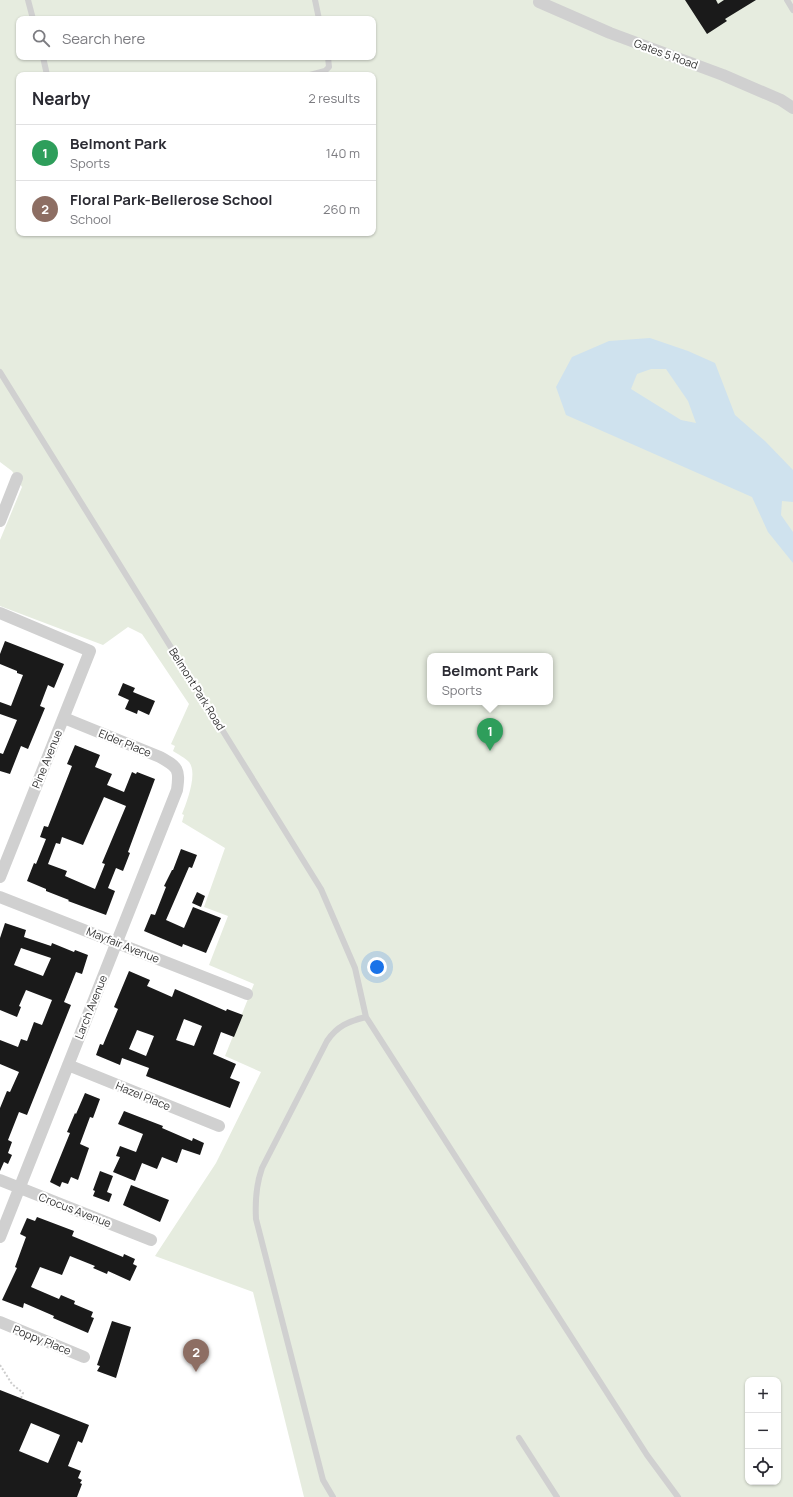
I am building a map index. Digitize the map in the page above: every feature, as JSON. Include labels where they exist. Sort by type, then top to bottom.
[{"type":"street","name":"Gates 5 Road","points":[[539,2],[610,33],[723,75],[781,100],[793,108]]},
{"type":"street","points":[[0,521],[18,478]]},
{"type":"street","name":"Pine Avenue","points":[[0,613],[90,651],[0,877]]},
{"type":"street","name":"Elder Place","points":[[64,718],[160,756],[174,764],[179,776]]},
{"type":"street","name":"Larch Avenue","points":[[0,1238],[177,790],[179,776]]},
{"type":"street","name":"Mayfair Avenue","points":[[0,897],[247,994]]},
{"type":"street","name":"Hazel Place","points":[[68,1065],[219,1126]]},
{"type":"street","name":"Crocus Avenue","points":[[0,1180],[151,1240]]},
{"type":"street","name":"Poppy Place","points":[[0,1322],[84,1357]]},
{"type":"lane","points":[[28,0],[32,16]]},
{"type":"lane","points":[[315,0],[318,16]]},
{"type":"lane","points":[[787,0],[793,10]]},
{"type":"lane","points":[[44,60],[46,72]]},
{"type":"lane","points":[[321,72],[329,67],[328,60]]},
{"type":"lane","name":"Belmont Park Road","points":[[0,372],[321,889],[355,968],[366,1017]]},
{"type":"lane","points":[[333,1497],[323,1480],[256,1219],[255,1199],[256,1189],[262,1168],[331,1034],[342,1024],[351,1020],[366,1017],[647,1455],[678,1497]]},
{"type":"lane","points":[[519,1438],[557,1497]]},
{"type":"path","points":[[0,1365],[12,1384],[23,1393],[21,1398]]},
{"type":"shaded area","points":[[0,0],[793,0],[793,1497],[304,1497],[253,1292],[155,1256],[216,1163],[261,1072],[225,1056],[254,984],[209,965],[228,916],[204,907],[225,848],[182,822],[184,815],[182,814],[191,788],[192,773],[189,762],[173,751],[175,746],[171,744],[189,704],[142,634],[128,627],[103,645],[0,606],[0,540],[22,487],[12,471],[0,462]]},
{"type":"water","points":[[650,338],[688,351],[715,363],[735,415],[765,441],[793,470],[793,502],[782,501],[781,515],[793,532],[793,563],[768,532],[752,497],[566,415],[556,387],[572,357],[609,341]],"holes":[[[651,369],[666,369],[688,401],[696,423],[681,420],[631,389],[637,374]]]},
{"type":"building","points":[[685,0],[716,0],[718,4],[724,0],[756,0],[725,19],[727,21],[707,34]]},
{"type":"building","points":[[5,641],[64,664],[54,688],[48,685],[40,706],[45,708],[28,749],[21,746],[10,774],[0,771],[0,753],[3,754],[17,720],[0,714],[0,702],[11,706],[23,675],[0,664],[0,654]]},
{"type":"building","points":[[123,683],[135,688],[133,692],[155,701],[149,715],[138,710],[137,714],[125,709],[129,700],[118,695]]},
{"type":"building","points":[[75,745],[100,755],[95,767],[112,774],[107,785],[124,792],[132,772],[136,774],[137,772],[155,779],[128,852],[130,853],[123,871],[116,868],[108,888],[115,891],[106,915],[68,901],[69,900],[46,891],[46,889],[27,881],[46,839],[40,837],[44,826],[48,827],[72,766],[67,764]],"holes":[[[104,797],[126,806],[102,863],[105,864],[95,889],[65,876],[67,871],[48,864],[56,843],[60,844],[62,837],[83,845]]]},
{"type":"building","points":[[181,849],[197,855],[192,868],[189,867],[166,920],[184,928],[193,907],[221,918],[206,953],[183,944],[182,947],[144,931],[151,914],[155,915],[166,887],[164,886],[173,870]]},
{"type":"building","points":[[197,892],[205,896],[201,907],[192,903]]},
{"type":"building","points":[[5,923],[26,930],[24,937],[51,946],[52,943],[74,952],[75,950],[88,955],[82,974],[76,972],[64,1002],[71,1005],[27,1115],[19,1112],[8,1140],[12,1142],[8,1153],[12,1155],[8,1164],[4,1162],[0,1171],[0,1108],[7,1091],[10,1092],[19,1072],[0,1064],[0,1040],[18,1047],[21,1039],[27,1041],[34,1022],[42,1025],[52,1000],[26,990],[19,1006],[21,1007],[17,1017],[0,1010],[0,938]],"holes":[[[21,948],[51,958],[43,976],[14,965]]]},
{"type":"building","points":[[129,971],[150,980],[147,986],[172,997],[175,989],[226,1011],[227,1009],[243,1015],[234,1037],[221,1032],[213,1054],[236,1064],[230,1078],[240,1082],[230,1108],[146,1076],[149,1068],[122,1058],[120,1065],[96,1055],[100,1044],[103,1045],[118,1009],[114,1007]],"holes":[[[184,1019],[202,1026],[194,1046],[176,1040]],[[137,1030],[154,1036],[146,1056],[129,1049]]]},
{"type":"building","points":[[85,1093],[100,1099],[93,1118],[90,1117],[80,1144],[89,1148],[78,1180],[71,1177],[68,1184],[62,1182],[60,1187],[50,1182],[70,1133],[67,1132]]},
{"type":"building","points":[[124,1111],[163,1126],[162,1128],[192,1141],[193,1138],[204,1143],[200,1155],[182,1149],[177,1163],[162,1157],[157,1169],[142,1163],[135,1181],[113,1172],[120,1157],[116,1156],[120,1146],[136,1152],[143,1134],[118,1124]]},
{"type":"building","points":[[100,1171],[113,1176],[107,1192],[112,1194],[109,1202],[93,1196],[95,1191],[93,1190]]},
{"type":"building","points":[[131,1185],[169,1200],[160,1222],[123,1205]]},
{"type":"building","points":[[37,1217],[74,1231],[72,1236],[123,1257],[124,1254],[135,1259],[133,1264],[137,1266],[130,1281],[108,1271],[107,1274],[93,1268],[95,1266],[70,1256],[62,1275],[40,1267],[31,1287],[59,1299],[61,1295],[75,1301],[74,1304],[93,1312],[91,1317],[94,1318],[88,1333],[53,1318],[54,1316],[24,1303],[23,1308],[2,1300],[17,1268],[15,1267],[26,1237],[20,1234],[27,1218],[35,1221]]},
{"type":"building","points":[[112,1321],[131,1327],[116,1378],[97,1371],[100,1366],[97,1365]]},
{"type":"building","points":[[0,1390],[89,1425],[82,1443],[78,1441],[68,1466],[81,1471],[78,1478],[82,1480],[80,1483],[82,1484],[77,1497],[0,1497]],"holes":[[[31,1423],[60,1435],[48,1463],[19,1451]]]},
{"type":"place","name":"Belmont Park","points":[[490,751]]},
{"type":"place","name":"Floral Park-Bellerose School","points":[[196,1372]]}]
